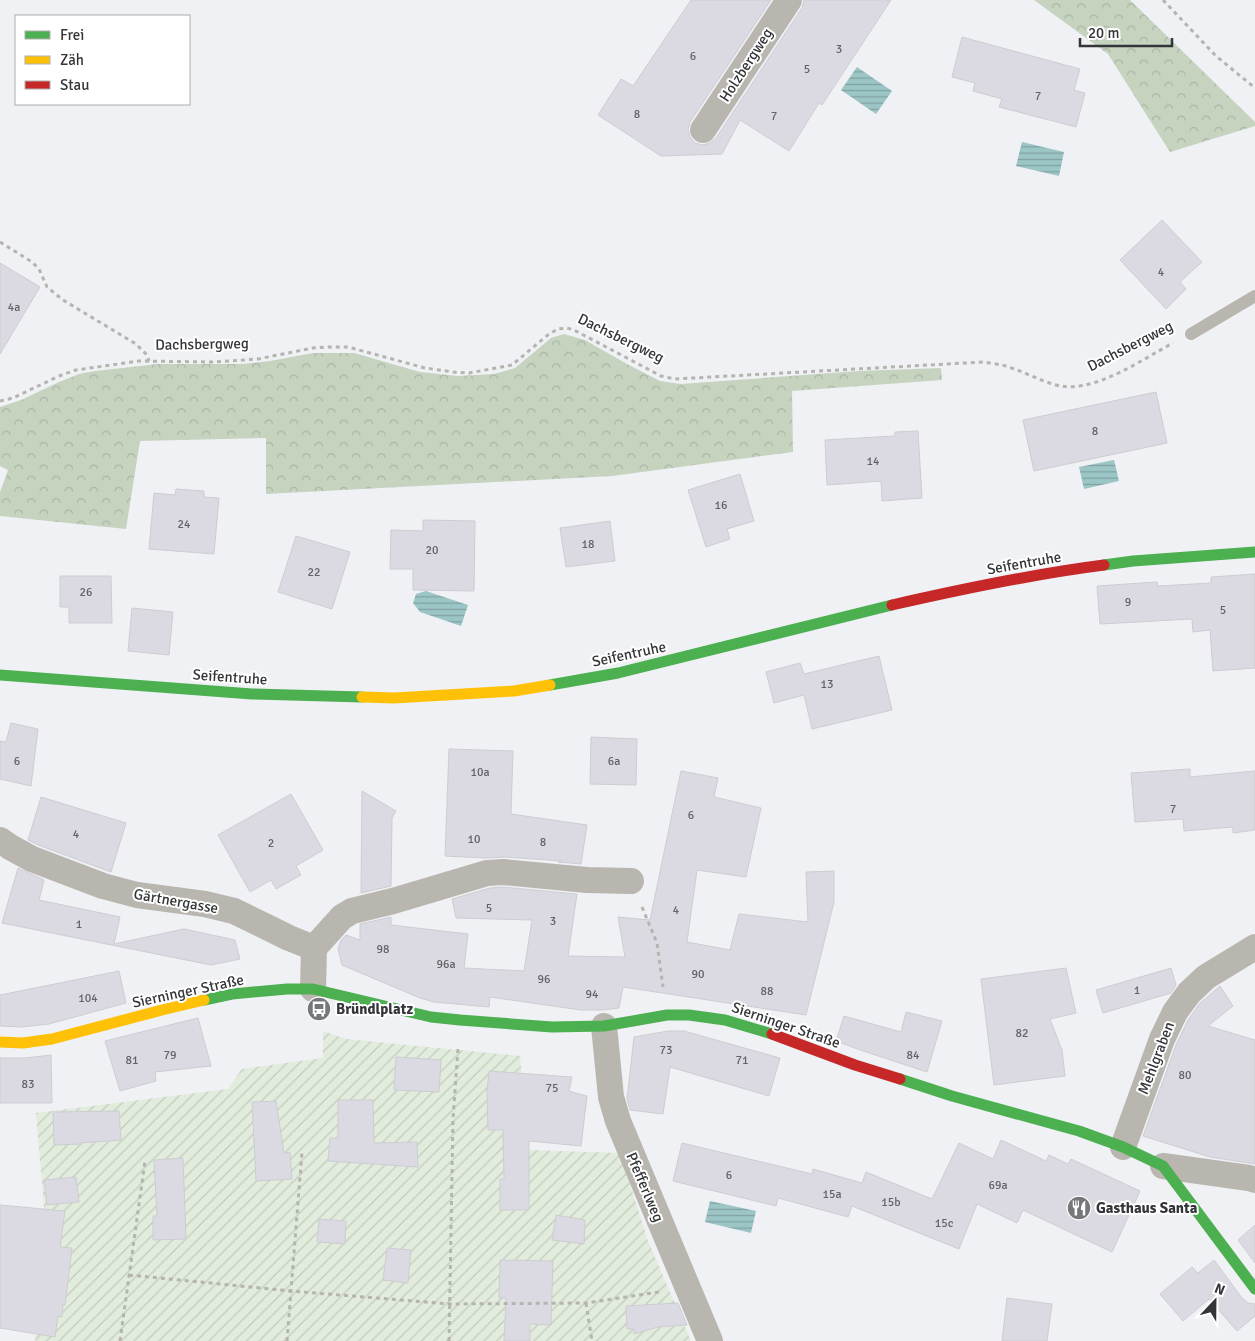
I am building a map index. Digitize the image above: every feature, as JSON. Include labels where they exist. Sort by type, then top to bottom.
[{"type":"street","name":"Holzbergweg","points":[[703,130],[789,0]]},
{"type":"street","name":"Seifentruhe","points":[[0,675],[252,694],[394,698],[514,691],[618,673],[859,613],[967,588],[1051,572],[1133,561],[1255,552]]},
{"type":"street","name":"Gärtnergasse","points":[[0,840],[32,859],[103,886],[137,895],[205,904],[234,911],[314,948]]},
{"type":"street","points":[[313,989],[314,948],[342,917],[352,911],[487,873],[503,872],[587,880],[632,881]]},
{"type":"street","name":"Mehlgraben","points":[[1123,1147],[1162,1039],[1175,1012],[1189,993],[1206,977],[1255,947]]},
{"type":"street","name":"Sierninger Straße","points":[[0,1042],[23,1043],[52,1039],[232,994],[287,989],[313,989],[431,1017],[552,1027],[604,1026],[667,1015],[690,1015],[724,1020],[762,1030],[864,1068],[952,1096],[1079,1131],[1123,1147],[1163,1166],[1255,1288]]},
{"type":"street","name":"Pfefferlweg","points":[[604,1026],[611,1098],[618,1121],[710,1341]]},
{"type":"street","points":[[1163,1166],[1255,1180]]},
{"type":"lane","name":"Dachsbergweg","points":[[1191,334],[1255,296]]},
{"type":"path","points":[[1163,0],[1216,56],[1255,88]]},
{"type":"path","points":[[0,242],[40,269],[47,287],[63,300],[136,344],[150,361]]},
{"type":"path","name":"Dachsbergweg","points":[[0,401],[13,398],[76,370],[131,362],[249,360],[328,347],[348,347],[425,368],[469,373],[512,366],[549,334],[567,328],[661,376],[675,379],[983,362],[1003,365],[1055,385],[1068,388],[1083,386],[1108,378],[1191,334]]},
{"type":"path","points":[[632,881],[657,943],[667,1015]]},
{"type":"path","points":[[449,1341],[453,1119],[460,1020]]},
{"type":"path","points":[[287,1341],[302,1152]]},
{"type":"path","points":[[120,1341],[145,1161]]},
{"type":"path","points":[[129,1275],[450,1304],[586,1303],[688,1288]]},
{"type":"path","points":[[586,1303],[592,1341]]},
{"type":"green space","points":[[1034,0],[1130,0],[1255,122],[1255,126],[1170,152],[1108,54]]},
{"type":"green space","points":[[564,334],[585,340],[660,381],[681,384],[859,371],[941,368],[942,380],[792,391],[793,452],[612,476],[266,494],[266,438],[140,441],[126,529],[0,516],[0,492],[8,470],[0,466],[0,407],[21,400],[79,374],[158,364],[243,364],[313,353],[354,353],[420,372],[458,376],[494,374],[515,368],[551,338]]},
{"type":"green space","points":[[323,1031],[346,1039],[520,1056],[528,1150],[620,1153],[648,1241],[691,1341],[35,1341],[42,1283],[44,1208],[36,1113],[228,1089],[242,1069],[323,1058]]},
{"type":"water","points":[[857,67],[892,91],[876,114],[841,90]]},
{"type":"water","points":[[1022,142],[1064,152],[1059,176],[1016,166]]},
{"type":"water","points":[[1114,460],[1119,481],[1084,489],[1079,467]]},
{"type":"water","points":[[426,591],[468,605],[461,626],[420,612],[413,603],[416,594]]},
{"type":"water","points":[[710,1201],[756,1211],[751,1233],[705,1222]]},
{"type":"building","points":[[691,0],[771,0],[690,122],[688,130],[690,137],[695,143],[703,145],[710,143],[716,138],[802,8],[804,0],[891,0],[822,105],[819,103],[789,151],[740,120],[722,154],[661,156],[598,115],[621,79],[633,86]]},
{"type":"building","points":[[962,37],[1080,69],[1074,90],[1085,93],[1076,127],[999,107],[1002,99],[973,91],[975,83],[952,77]]},
{"type":"building","points":[[1162,220],[1202,262],[1180,282],[1186,289],[1166,309],[1120,260]]},
{"type":"building","points":[[0,263],[40,287],[0,354]]},
{"type":"building","points":[[1156,392],[1167,443],[1034,471],[1023,420]]},
{"type":"building","points":[[918,431],[922,498],[882,501],[881,481],[827,485],[825,440],[895,436],[895,432]]},
{"type":"building","points":[[740,474],[754,521],[727,529],[730,539],[706,547],[688,490]]},
{"type":"building","points":[[176,489],[204,491],[204,497],[219,498],[214,554],[149,549],[154,493],[175,495]]},
{"type":"building","points":[[423,520],[475,521],[474,591],[413,590],[413,569],[390,569],[391,530],[423,531]]},
{"type":"building","points":[[610,521],[615,561],[566,567],[560,528]]},
{"type":"building","points":[[296,536],[350,552],[332,609],[278,592]]},
{"type":"building","points":[[1255,574],[1255,668],[1213,671],[1210,630],[1193,632],[1192,619],[1100,624],[1097,586],[1157,582],[1158,586],[1211,583],[1211,577]]},
{"type":"building","points":[[60,576],[111,576],[112,623],[69,623],[69,607],[60,607]]},
{"type":"building","points":[[132,608],[173,612],[169,655],[128,651]]},
{"type":"building","points":[[879,656],[892,710],[812,729],[804,695],[774,703],[766,672],[800,663],[804,674]]},
{"type":"building","points":[[11,723],[38,729],[31,786],[0,779],[0,741],[6,742]]},
{"type":"building","points":[[591,737],[637,739],[636,785],[590,784]]},
{"type":"building","points":[[449,749],[513,751],[511,814],[587,825],[581,864],[504,857],[445,856]]},
{"type":"building","points":[[1190,769],[1190,777],[1255,771],[1255,830],[1233,833],[1233,827],[1184,831],[1183,819],[1135,822],[1131,773]]},
{"type":"building","points":[[681,771],[718,778],[714,797],[761,808],[746,877],[697,870],[687,942],[730,950],[739,914],[808,922],[806,872],[834,871],[834,902],[806,1015],[623,987],[619,1008],[602,1010],[581,1010],[490,997],[489,1007],[434,1002],[420,998],[342,965],[338,949],[341,940],[346,935],[360,940],[360,924],[391,917],[391,925],[468,934],[464,968],[524,971],[532,920],[456,918],[452,899],[490,888],[503,887],[577,894],[568,956],[625,957],[618,917],[650,920]]},
{"type":"building","points":[[362,791],[396,811],[392,818],[391,886],[361,893]]},
{"type":"building","points":[[291,794],[323,850],[296,866],[301,875],[276,889],[271,880],[250,892],[218,835]]},
{"type":"building","points":[[41,797],[126,823],[111,872],[28,840]]},
{"type":"building","points":[[18,868],[44,880],[39,900],[120,917],[114,944],[184,929],[235,940],[240,959],[211,965],[2,923]]},
{"type":"building","points":[[1066,968],[1076,1013],[1050,1019],[1062,1050],[1065,1076],[994,1085],[981,979]]},
{"type":"building","points":[[1171,968],[1176,985],[1171,993],[1103,1013],[1096,990]]},
{"type":"building","points":[[119,971],[126,1003],[49,1024],[22,1027],[0,1026],[0,995]]},
{"type":"building","points":[[1220,986],[1233,1006],[1208,1026],[1255,1040],[1255,1164],[1210,1157],[1143,1136],[1176,1045],[1188,1020],[1200,1003]]},
{"type":"building","points":[[906,1012],[942,1021],[927,1072],[836,1041],[844,1016],[901,1032]]},
{"type":"building","points":[[198,1018],[211,1066],[155,1072],[156,1081],[120,1091],[105,1041]]},
{"type":"building","points":[[668,1031],[684,1031],[780,1058],[769,1096],[670,1067],[663,1114],[630,1110],[627,1099],[634,1037]]},
{"type":"building","points":[[51,1055],[52,1103],[0,1103],[0,1058]]},
{"type":"building","points":[[396,1057],[441,1060],[439,1092],[394,1090]]},
{"type":"building","points":[[489,1071],[572,1077],[569,1091],[587,1096],[581,1146],[529,1141],[529,1210],[500,1210],[500,1179],[504,1179],[503,1130],[488,1130],[487,1092]]},
{"type":"building","points":[[338,1100],[373,1100],[374,1143],[417,1142],[418,1167],[328,1161],[330,1138],[338,1138]]},
{"type":"building","points":[[276,1101],[284,1153],[290,1152],[292,1179],[256,1181],[252,1102]]},
{"type":"building","points":[[119,1111],[121,1140],[54,1145],[53,1112]]},
{"type":"building","points":[[1001,1140],[1046,1161],[1049,1155],[1068,1164],[1071,1159],[1140,1191],[1112,1252],[1023,1210],[1017,1223],[977,1204],[959,1249],[852,1206],[848,1217],[778,1198],[776,1206],[673,1181],[682,1143],[812,1174],[813,1169],[862,1183],[866,1172],[932,1199],[959,1143],[993,1159]]},
{"type":"building","points":[[183,1158],[186,1239],[153,1240],[153,1216],[157,1216],[154,1160]]},
{"type":"building","points":[[76,1177],[79,1202],[47,1205],[44,1180]]},
{"type":"building","points":[[0,1205],[65,1211],[60,1247],[72,1248],[65,1305],[63,1304],[62,1317],[58,1316],[55,1337],[0,1328]]},
{"type":"building","points":[[556,1215],[585,1220],[584,1244],[552,1240]]},
{"type":"building","points":[[319,1219],[346,1221],[345,1244],[317,1242]]},
{"type":"building","points":[[1255,1225],[1255,1263],[1238,1240]]},
{"type":"building","points":[[387,1248],[411,1250],[408,1283],[383,1280]]},
{"type":"building","points":[[500,1260],[553,1261],[551,1325],[530,1324],[530,1341],[504,1341],[506,1298],[499,1298]]},
{"type":"building","points":[[1214,1260],[1242,1298],[1248,1303],[1255,1304],[1255,1316],[1237,1331],[1209,1299],[1183,1321],[1160,1294],[1192,1267],[1198,1273]]},
{"type":"building","points":[[1007,1298],[1052,1304],[1047,1341],[1002,1341]]},
{"type":"building","points":[[678,1303],[687,1325],[658,1327],[634,1334],[634,1329],[627,1329],[626,1306]]},
{"type":"traffic: fast","points":[[1104,565],[1255,552]]},
{"type":"traffic: fast","points":[[550,685],[618,673],[892,605]]},
{"type":"traffic: fast","points":[[0,675],[252,694],[362,697]]},
{"type":"traffic: fast","points":[[204,1000],[232,994],[287,989],[313,989],[431,1017],[460,1020],[552,1027],[604,1026],[667,1015],[689,1015],[725,1020],[772,1034]]},
{"type":"traffic: fast","points":[[900,1079],[952,1096],[1079,1131],[1123,1147],[1163,1166],[1255,1289]]},
{"type":"traffic: slow","points":[[362,697],[394,698],[514,691],[550,685]]},
{"type":"traffic: slow","points":[[0,1042],[23,1043],[52,1039],[204,1000]]},
{"type":"traffic: jam","points":[[892,605],[998,582],[1104,565]]},
{"type":"traffic: jam","points":[[772,1034],[855,1065],[900,1079]]},
{"type":"place","name":"Bründlplatz","points":[[319,1009]]},
{"type":"place","name":"Gasthaus Santa","points":[[1079,1208]]}]
